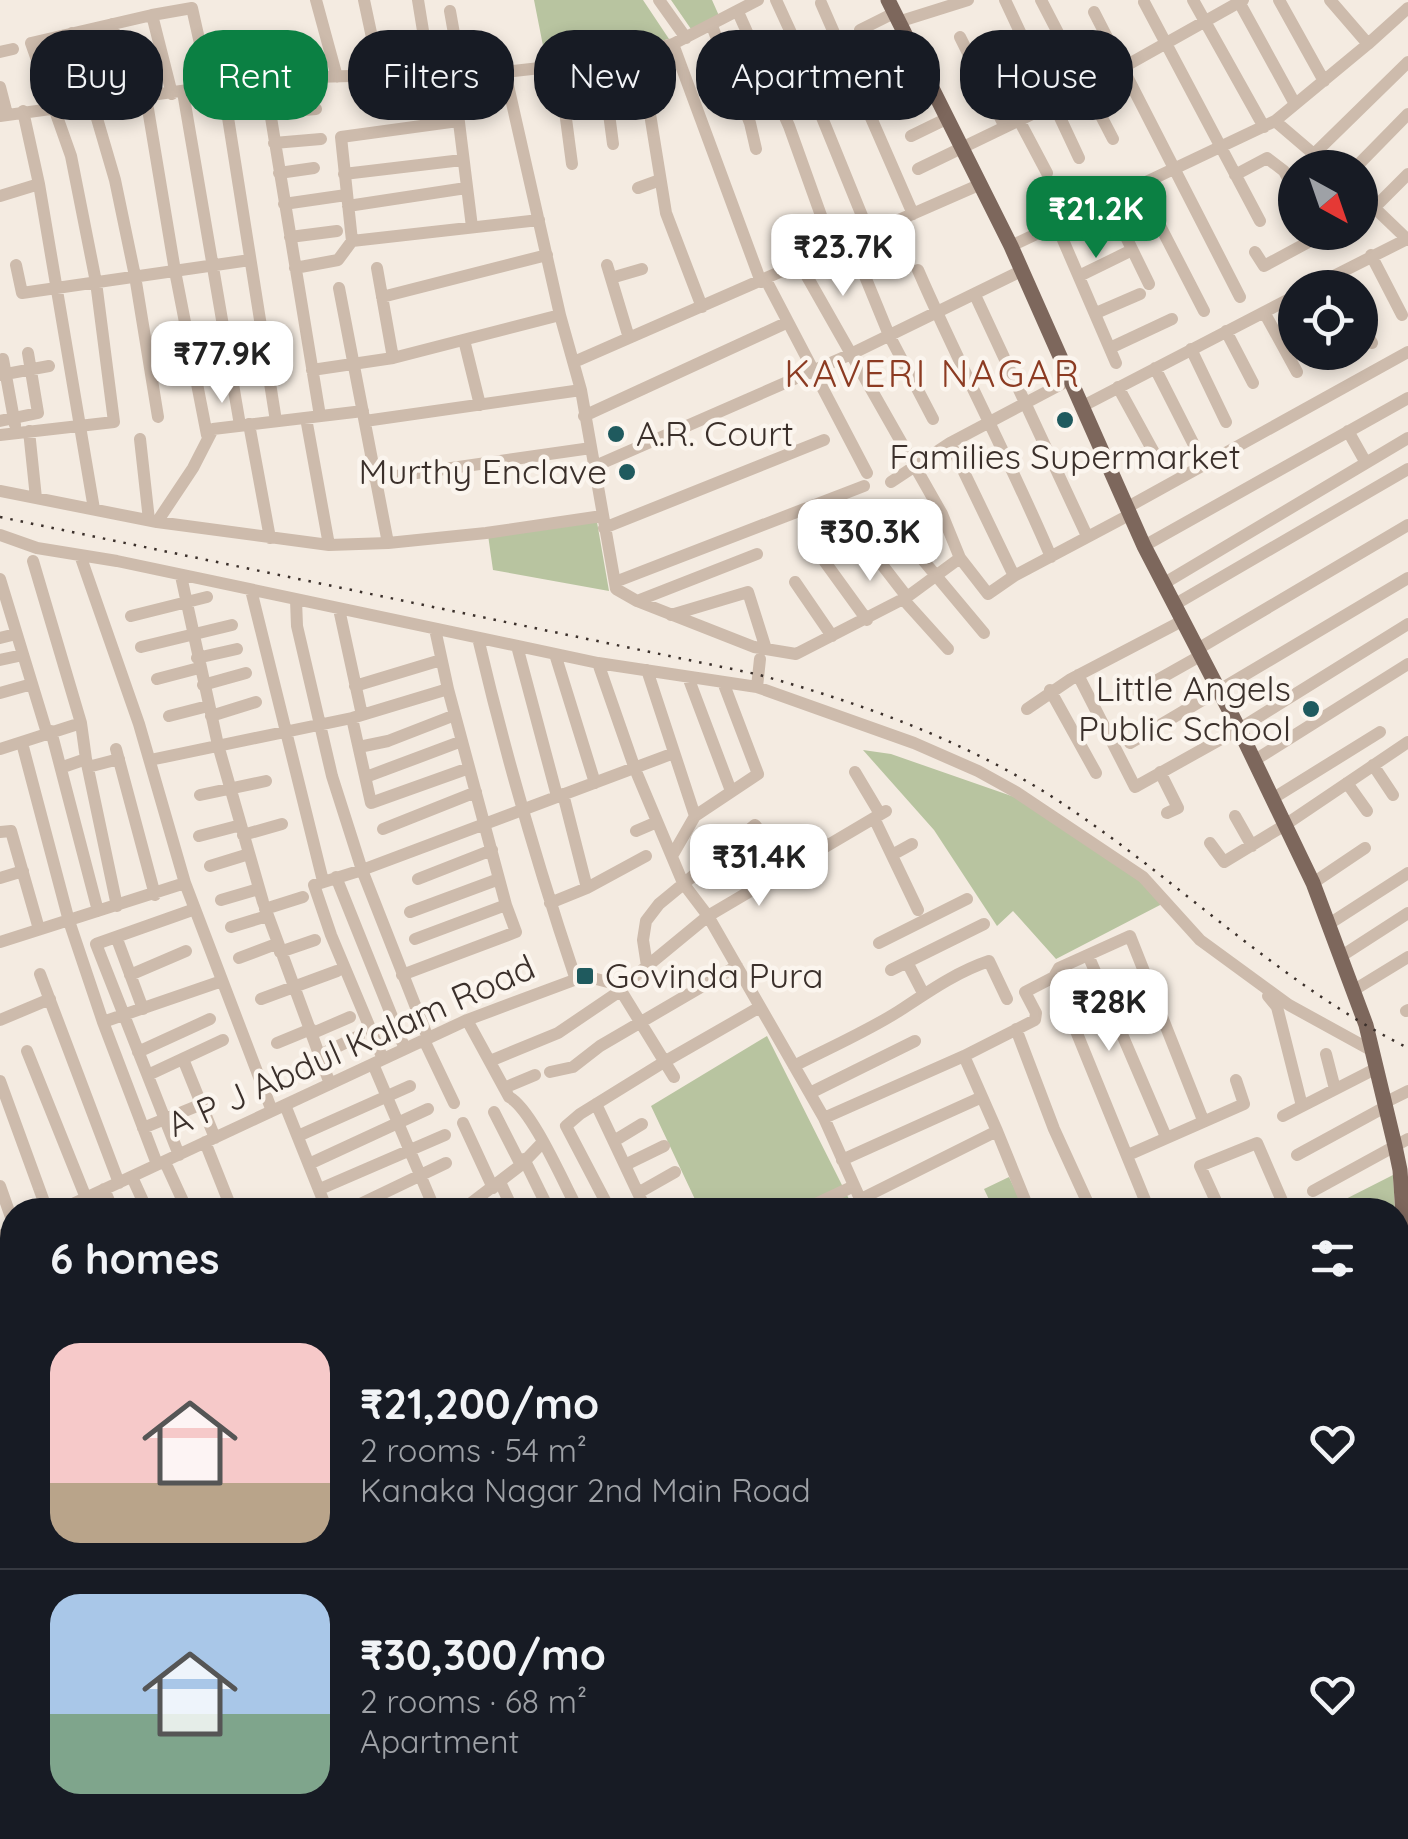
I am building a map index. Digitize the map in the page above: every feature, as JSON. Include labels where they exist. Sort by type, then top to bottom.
[{"type":"main road","points":[[940,103],[1011,246],[1144,546],[1255,760],[1312,883],[1354,990],[1384,1105],[1402,1143],[1405,1193]]},
{"type":"street","points":[[316,0],[337,77]]},
{"type":"street","points":[[364,0],[370,30]]},
{"type":"street","points":[[418,0],[423,30]]},
{"type":"street","points":[[615,582],[866,480],[814,370],[763,282],[680,41],[659,0]]},
{"type":"street","points":[[776,0],[818,94],[819,110],[868,233]]},
{"type":"street","points":[[860,30],[893,12],[968,0]]},
{"type":"street","points":[[1005,0],[1019,30]]},
{"type":"street","points":[[1041,0],[1057,30]]},
{"type":"street","points":[[1194,0],[1270,124],[1308,150]]},
{"type":"street","points":[[1279,0],[1324,81]]},
{"type":"street","points":[[676,42],[754,1]]},
{"type":"street","points":[[823,1],[835,30]]},
{"type":"street","points":[[1133,61],[1240,1],[1295,104]]},
{"type":"street","points":[[1144,2],[1260,221]]},
{"type":"street","points":[[1337,2],[1368,44]]},
{"type":"street","points":[[85,30],[192,8],[199,30]]},
{"type":"street","points":[[1011,246],[1270,124],[1408,8]]},
{"type":"street","points":[[450,11],[452,30]]},
{"type":"street","points":[[738,12],[789,126],[833,249]]},
{"type":"street","points":[[1094,12],[1103,30]]},
{"type":"street","points":[[152,15],[178,93],[270,538]]},
{"type":"street","points":[[112,24],[114,30]]},
{"type":"street","points":[[712,26],[750,122],[756,149]]},
{"type":"street","points":[[1318,150],[1408,62]]},
{"type":"street","points":[[328,78],[348,76]]},
{"type":"street","points":[[0,87],[4,115],[30,111]]},
{"type":"street","points":[[1133,90],[1240,297]]},
{"type":"street","points":[[163,95],[183,92]]},
{"type":"street","points":[[23,111],[58,288],[94,509]]},
{"type":"street","points":[[514,111],[581,390],[616,589],[637,602],[760,652],[796,654],[905,598],[960,558]]},
{"type":"street","points":[[1373,150],[1408,114]]},
{"type":"street","points":[[911,136],[948,118]]},
{"type":"street","points":[[15,426],[80,427],[114,422],[96,282],[71,156],[56,120]]},
{"type":"street","points":[[96,120],[115,180],[158,417]]},
{"type":"street","points":[[150,120],[174,271],[207,435]]},
{"type":"street","points":[[222,120],[276,421]]},
{"type":"street","points":[[269,120],[312,370],[313,417],[329,545]]},
{"type":"street","points":[[566,120],[572,164]]},
{"type":"street","points":[[610,120],[613,144]]},
{"type":"street","points":[[651,120],[666,213],[702,308]]},
{"type":"street","points":[[873,120],[913,214]]},
{"type":"street","points":[[1002,120],[1005,127]]},
{"type":"street","points":[[918,168],[1020,120],[1047,173]]},
{"type":"street","points":[[1061,120],[1079,158]]},
{"type":"street","points":[[1104,120],[1113,138]]},
{"type":"street","points":[[295,268],[338,260],[352,241],[340,140],[343,136],[458,121],[472,227]]},
{"type":"street","points":[[274,143],[321,139]]},
{"type":"street","points":[[1236,175],[1266,158],[1278,166]]},
{"type":"street","points":[[344,174],[462,160]]},
{"type":"street","points":[[279,172],[314,168]]},
{"type":"street","points":[[1378,204],[1408,174]]},
{"type":"street","points":[[638,188],[660,180]]},
{"type":"street","points":[[0,196],[39,184]]},
{"type":"street","points":[[574,362],[981,184]]},
{"type":"street","points":[[1139,186],[1204,311]]},
{"type":"street","points":[[284,204],[466,188]]},
{"type":"street","points":[[1096,313],[1145,289],[1108,200]]},
{"type":"street","points":[[1352,270],[1406,235],[1378,210]]},
{"type":"street","points":[[352,241],[539,220]]},
{"type":"street","points":[[1056,226],[1116,364]]},
{"type":"street","points":[[290,237],[338,231]]},
{"type":"street","points":[[1079,276],[1132,250]]},
{"type":"street","points":[[1256,252],[1264,266],[1294,250]]},
{"type":"street","points":[[382,297],[546,255]]},
{"type":"street","points":[[1372,255],[1402,315]]},
{"type":"street","points":[[16,266],[22,293],[250,260]]},
{"type":"street","points":[[800,264],[942,514],[960,558],[988,594],[1408,352]]},
{"type":"street","points":[[377,268],[394,358]]},
{"type":"street","points":[[629,338],[609,272],[642,269]]},
{"type":"street","points":[[862,269],[933,419]]},
{"type":"street","points":[[918,270],[1051,557]]},
{"type":"street","points":[[593,467],[849,355],[1021,272]]},
{"type":"street","points":[[340,288],[388,543]]},
{"type":"street","points":[[975,296],[1088,536]]},
{"type":"street","points":[[1081,406],[1278,305]]},
{"type":"street","points":[[1264,312],[1297,372]]},
{"type":"street","points":[[312,370],[394,358],[560,315]]},
{"type":"street","points":[[1110,348],[1172,319]]},
{"type":"street","points":[[584,416],[786,323]]},
{"type":"street","points":[[1226,331],[1253,383]]},
{"type":"street","points":[[464,340],[480,404]]},
{"type":"street","points":[[1191,349],[1226,422]]},
{"type":"street","points":[[0,435],[42,412],[28,352]]},
{"type":"street","points":[[2,359],[15,426],[36,498]]},
{"type":"street","points":[[3,374],[49,366]]},
{"type":"street","points":[[1155,368],[1193,443]]},
{"type":"street","points":[[891,482],[914,464],[1068,380]]},
{"type":"street","points":[[1118,388],[1158,460]]},
{"type":"street","points":[[153,521],[193,468],[213,429],[480,404],[581,390]]},
{"type":"street","points":[[1144,546],[1408,398]]},
{"type":"street","points":[[1348,432],[1366,464]]},
{"type":"street","points":[[1163,584],[1408,438]]},
{"type":"street","points":[[140,440],[153,521]]},
{"type":"street","points":[[0,490],[153,521],[270,538],[329,545],[388,543],[603,522],[824,440]]},
{"type":"street","points":[[950,444],[1014,576]]},
{"type":"street","points":[[376,478],[591,448]]},
{"type":"street","points":[[1174,605],[1408,469]]},
{"type":"street","points":[[892,524],[984,633]]},
{"type":"street","points":[[1136,692],[1408,525]]},
{"type":"street","points":[[0,536],[37,548],[598,663],[757,687],[914,743],[1016,792],[1143,877],[1200,940],[1298,1010],[1369,1049]]},
{"type":"street","points":[[866,544],[948,648]]},
{"type":"street","points":[[637,602],[757,554]]},
{"type":"street","points":[[80,555],[150,760],[185,883],[222,981],[278,1108],[298,1136],[323,1198]]},
{"type":"street","points":[[33,561],[81,723],[117,906]]},
{"type":"street","points":[[825,562],[866,620]]},
{"type":"street","points":[[181,576],[203,685],[248,854],[278,948],[330,1084]]},
{"type":"street","points":[[1130,742],[1408,578]]},
{"type":"street","points":[[0,579],[32,684],[63,767],[98,912]]},
{"type":"street","points":[[795,582],[832,636]]},
{"type":"street","points":[[252,590],[286,731],[330,879],[358,935],[404,1049]]},
{"type":"street","points":[[672,615],[748,592],[760,652],[757,687]]},
{"type":"street","points":[[131,616],[207,597]]},
{"type":"street","points":[[296,600],[297,626],[344,820],[454,1103]]},
{"type":"street","points":[[339,609],[355,686],[359,747],[371,803],[469,768]]},
{"type":"street","points":[[1027,708],[1050,690],[1182,621]]},
{"type":"street","points":[[1078,675],[1136,787],[1239,729],[1408,624]]},
{"type":"street","points":[[141,647],[192,632],[232,626]]},
{"type":"street","points":[[402,975],[516,932],[469,768],[435,629]]},
{"type":"street","points":[[0,638],[16,634]]},
{"type":"street","points":[[478,638],[502,740],[576,980]]},
{"type":"street","points":[[517,646],[587,888]]},
{"type":"street","points":[[157,679],[236,649]]},
{"type":"street","points":[[555,654],[595,783]]},
{"type":"street","points":[[0,660],[23,655]]},
{"type":"street","points":[[355,686],[441,660]]},
{"type":"street","points":[[598,663],[635,768],[683,882],[708,916],[824,1118],[859,1198]]},
{"type":"street","points":[[1255,760],[1408,664]]},
{"type":"street","points":[[647,670],[694,816]]},
{"type":"street","points":[[203,685],[246,674]]},
{"type":"street","points":[[688,676],[732,791]]},
{"type":"street","points":[[672,856],[694,816],[758,774],[723,682]]},
{"type":"street","points":[[0,693],[32,684]]},
{"type":"street","points":[[150,760],[357,716],[448,689]]},
{"type":"street","points":[[1050,690],[1096,773]]},
{"type":"street","points":[[169,716],[256,702]]},
{"type":"street","points":[[359,747],[388,741],[455,715]]},
{"type":"street","points":[[0,749],[81,723]]},
{"type":"street","points":[[1272,800],[1380,732]]},
{"type":"street","points":[[366,777],[462,740]]},
{"type":"street","points":[[22,742],[69,921],[103,1022],[143,1128],[180,1198]]},
{"type":"street","points":[[1210,843],[1224,862],[1285,826],[1373,765],[1406,748]]},
{"type":"street","points":[[63,767],[117,754],[154,895]]},
{"type":"street","points":[[430,1198],[388,1096],[314,884],[362,870],[674,754]]},
{"type":"street","points":[[1373,765],[1393,795]]},
{"type":"street","points":[[855,772],[880,814],[892,856],[918,910]]},
{"type":"street","points":[[1160,772],[1178,808],[1167,813]]},
{"type":"street","points":[[200,795],[266,781]]},
{"type":"street","points":[[1347,783],[1367,811]]},
{"type":"street","points":[[383,830],[476,792]]},
{"type":"street","points":[[490,1061],[567,1028],[708,916],[880,814]]},
{"type":"street","points":[[1236,816],[1252,846]]},
{"type":"street","points":[[636,830],[658,822]]},
{"type":"street","points":[[199,836],[282,824]]},
{"type":"street","points":[[646,966],[646,921],[659,904],[756,825],[788,868]]},
{"type":"street","points":[[0,832],[11,832],[38,930]]},
{"type":"street","points":[[892,856],[912,844]]},
{"type":"street","points":[[1312,883],[1365,848]]},
{"type":"street","points":[[418,879],[492,850]]},
{"type":"street","points":[[210,866],[248,854]]},
{"type":"street","points":[[550,904],[646,856]]},
{"type":"street","points":[[0,878],[23,871]]},
{"type":"street","points":[[1328,924],[1408,874]]},
{"type":"street","points":[[410,912],[499,879]]},
{"type":"street","points":[[0,942],[185,883]]},
{"type":"street","points":[[221,900],[259,889]]},
{"type":"street","points":[[231,928],[303,897]]},
{"type":"street","points":[[880,943],[966,898]]},
{"type":"street","points":[[415,939],[506,905]]},
{"type":"street","points":[[179,1154],[96,944],[195,909]]},
{"type":"street","points":[[1340,957],[1408,913]]},
{"type":"street","points":[[891,970],[984,924]]},
{"type":"street","points":[[358,935],[382,925]]},
{"type":"street","points":[[824,1118],[964,1056],[1011,1026],[1037,1017],[1025,992],[1054,977],[1059,968],[1130,936],[1203,1120]]},
{"type":"street","points":[[117,938],[143,1009]]},
{"type":"street","points":[[238,958],[315,940]]},
{"type":"street","points":[[130,975],[186,951]]},
{"type":"street","points":[[1088,954],[1166,1137]]},
{"type":"street","points":[[1354,990],[1408,957]]},
{"type":"street","points":[[794,1066],[899,1011],[923,993],[989,961],[1007,999]]},
{"type":"street","points":[[907,962],[923,993]]},
{"type":"street","points":[[504,1088],[573,1066],[600,1046],[737,966]]},
{"type":"street","points":[[261,998],[337,971]]},
{"type":"street","points":[[40,974],[125,1180],[138,1198]]},
{"type":"street","name":"A P J Abdul Kalam Road","points":[[86,1198],[466,1020],[585,976],[618,988]]},
{"type":"street","points":[[1054,977],[1144,1198]]},
{"type":"street","points":[[1256,980],[1259,989],[1276,1004],[1302,1106]]},
{"type":"street","points":[[103,1022],[222,981]]},
{"type":"street","points":[[618,988],[674,1078]]},
{"type":"street","points":[[0,1020],[50,999]]},
{"type":"street","points":[[604,1198],[566,1126],[760,1006]]},
{"type":"street","points":[[277,1043],[350,1018]]},
{"type":"street","points":[[138,1052],[210,1019]]},
{"type":"street","points":[[466,1020],[504,1088],[543,1142],[572,1198]]},
{"type":"street","points":[[1011,1026],[1086,1198]]},
{"type":"street","points":[[320,1055],[359,1036]]},
{"type":"street","points":[[148,1075],[223,1040]]},
{"type":"street","points":[[810,1093],[915,1041]]},
{"type":"street","points":[[27,1051],[86,1198]]},
{"type":"street","points":[[1326,1054],[1336,1089]]},
{"type":"street","points":[[964,1056],[1024,1198]]},
{"type":"street","points":[[183,1058],[202,1104],[228,1198]]},
{"type":"street","points":[[1283,1116],[1375,1069]]},
{"type":"street","points":[[1128,1154],[1244,1104],[1236,1080]]},
{"type":"street","points":[[0,1081],[42,1198]]},
{"type":"street","points":[[298,1136],[410,1086]]},
{"type":"street","points":[[1297,1154],[1408,1091]]},
{"type":"street","points":[[842,1160],[982,1097]]},
{"type":"street","points":[[143,1128],[202,1104]]},
{"type":"street","points":[[596,1104],[640,1198]]},
{"type":"street","points":[[309,1164],[428,1109]]},
{"type":"street","points":[[494,1112],[542,1198]]},
{"type":"street","points":[[463,1123],[505,1198]]},
{"type":"street","points":[[614,1141],[642,1124]]},
{"type":"street","points":[[861,1198],[997,1131]]},
{"type":"street","points":[[320,1189],[445,1135]]},
{"type":"street","points":[[479,1198],[543,1142]]},
{"type":"street","points":[[1215,1198],[1200,1166],[1257,1143],[1281,1198]]},
{"type":"street","points":[[1314,1191],[1402,1143]]},
{"type":"street","points":[[625,1165],[664,1146]]},
{"type":"street","points":[[373,1198],[446,1163]]},
{"type":"street","points":[[638,1193],[675,1172]]},
{"type":"street","points":[[104,1190],[108,1198]]},
{"type":"street","points":[[0,1491],[0,1504]]},
{"type":"green space","points":[[534,0],[643,0],[663,30],[540,30]]},
{"type":"green space","points":[[671,0],[712,0],[720,18],[691,29]]},
{"type":"green space","points":[[597,522],[609,591],[493,570],[488,535]]},
{"type":"green space","points":[[863,750],[891,754],[1020,799],[1131,870],[1162,904],[1056,959],[1013,911],[997,926],[934,830]]},
{"type":"green space","points":[[767,1036],[848,1198],[694,1198],[651,1106]]},
{"type":"green space","points":[[1393,1175],[1394,1198],[1348,1198]]},
{"type":"green space","points":[[1009,1177],[1019,1198],[988,1198],[984,1189]]},
{"type":"railway","points":[[0,517],[756,674],[904,722],[974,753],[1043,791],[1312,991],[1408,1048]]},
{"type":"place","name":"Families Supermarket","points":[[1065,420]]},
{"type":"place","name":"A.R. Court","points":[[616,434]]},
{"type":"place","name":"Murthy Enclave","points":[[627,472]]},
{"type":"place","name":"Little Angels Public School","points":[[1311,709]]},
{"type":"place","name":"Govinda Pura","points":[[585,976]]},
{"type":"district","name":"KAVERI NAGAR","points":[[933,374]]}]
